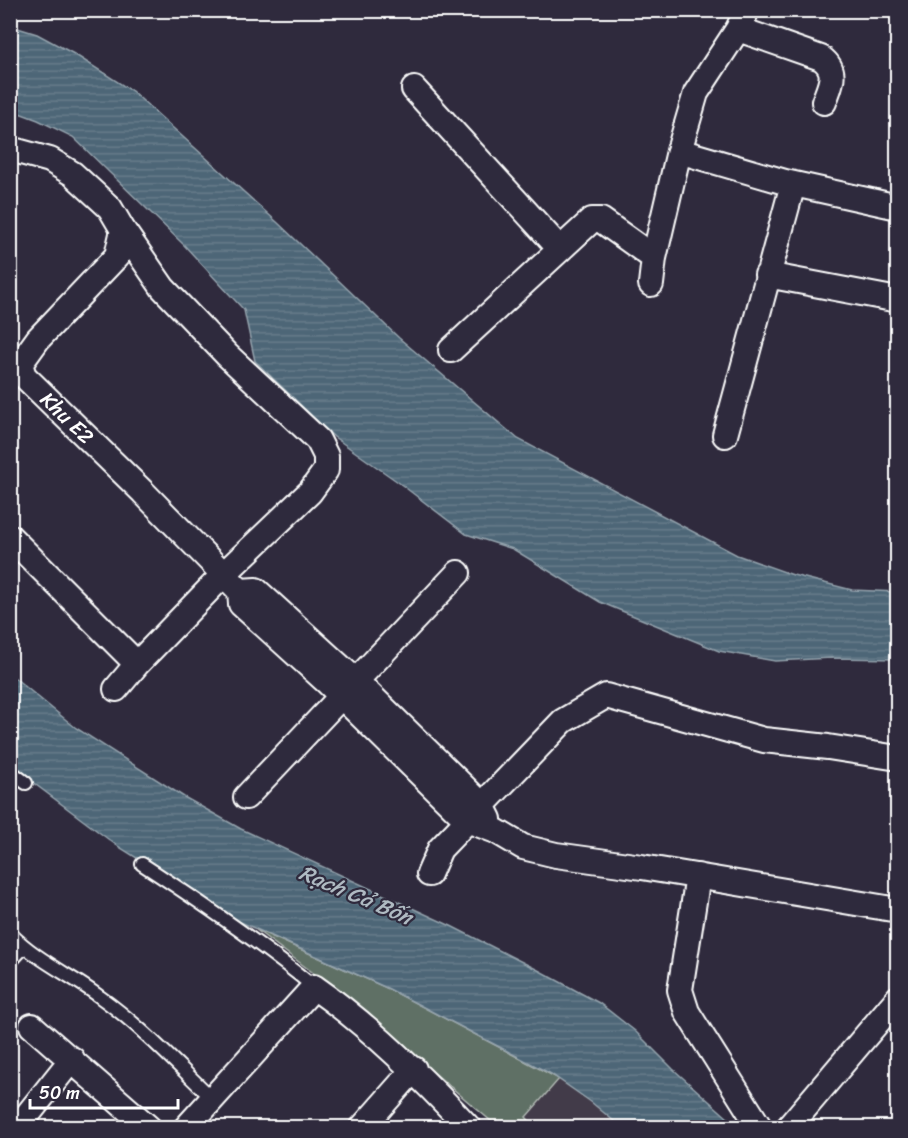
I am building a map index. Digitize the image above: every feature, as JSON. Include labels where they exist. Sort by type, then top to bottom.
[{"type":"street","points":[[651,284],[654,258],[679,150],[696,93],[742,20],[829,63],[832,78],[824,102]]},
{"type":"street","points":[[414,89],[560,249]]},
{"type":"street","points":[[679,150],[794,184],[897,207]]},
{"type":"street","points":[[13,153],[50,160],[73,174],[110,208],[162,288],[227,355],[318,440],[326,456],[326,470],[310,492],[232,582],[136,664],[116,689]]},
{"type":"street","points":[[725,435],[767,275],[794,184]]},
{"type":"street","points":[[451,350],[592,219],[601,220],[654,258]]},
{"type":"street","name":"Khu E2","points":[[123,230],[117,256],[38,339],[15,369],[232,582]]},
{"type":"street","points":[[767,275],[897,300]]},
{"type":"street","points":[[10,537],[136,664]]},
{"type":"street","points":[[246,797],[458,573]]},
{"type":"street","points":[[232,582],[256,590],[349,690],[475,813],[496,831],[523,847],[556,855],[699,876],[897,910]]},
{"type":"street","points":[[429,874],[440,849],[563,721],[606,696],[764,740],[897,758]]},
{"type":"street","points":[[699,876],[680,990],[687,1012],[760,1128]]},
{"type":"street","points":[[186,1128],[314,987],[343,1007],[414,1069],[469,1128]]},
{"type":"street","points":[[788,1128],[897,998]]},
{"type":"street","points":[[33,1026],[149,1128]]},
{"type":"street","points":[[17,1128],[72,1059]]},
{"type":"street","points":[[362,1128],[414,1069]]},
{"type":"lane","points":[[10,771],[26,783]]},
{"type":"lane","points":[[142,864],[268,949],[314,987]]},
{"type":"lane","points":[[10,933],[24,947],[101,997],[145,1034],[212,1098]]},
{"type":"lane","points":[[10,962],[24,947]]},
{"type":"shaded area","points":[[559,1079],[621,1127],[532,1127],[534,1126],[526,1118]]},
{"type":"green space","points":[[255,929],[389,989],[559,1079],[526,1117],[534,1126],[532,1128],[498,1127],[340,993]]},
{"type":"water","points":[[11,26],[37,34],[74,54],[132,91],[277,222],[399,338],[518,439],[737,555],[793,575],[852,590],[897,592],[897,659],[831,658],[775,661],[719,651],[600,602],[513,549],[466,534],[334,437],[255,361],[244,310],[184,245],[73,137],[11,110]]},
{"type":"water","name":"Rạch Cả Bốn","points":[[10,674],[76,728],[184,797],[241,829],[451,926],[599,1003],[635,1031],[729,1119],[734,1127],[621,1127],[591,1102],[551,1074],[389,989],[234,919],[116,845],[11,766]]}]
